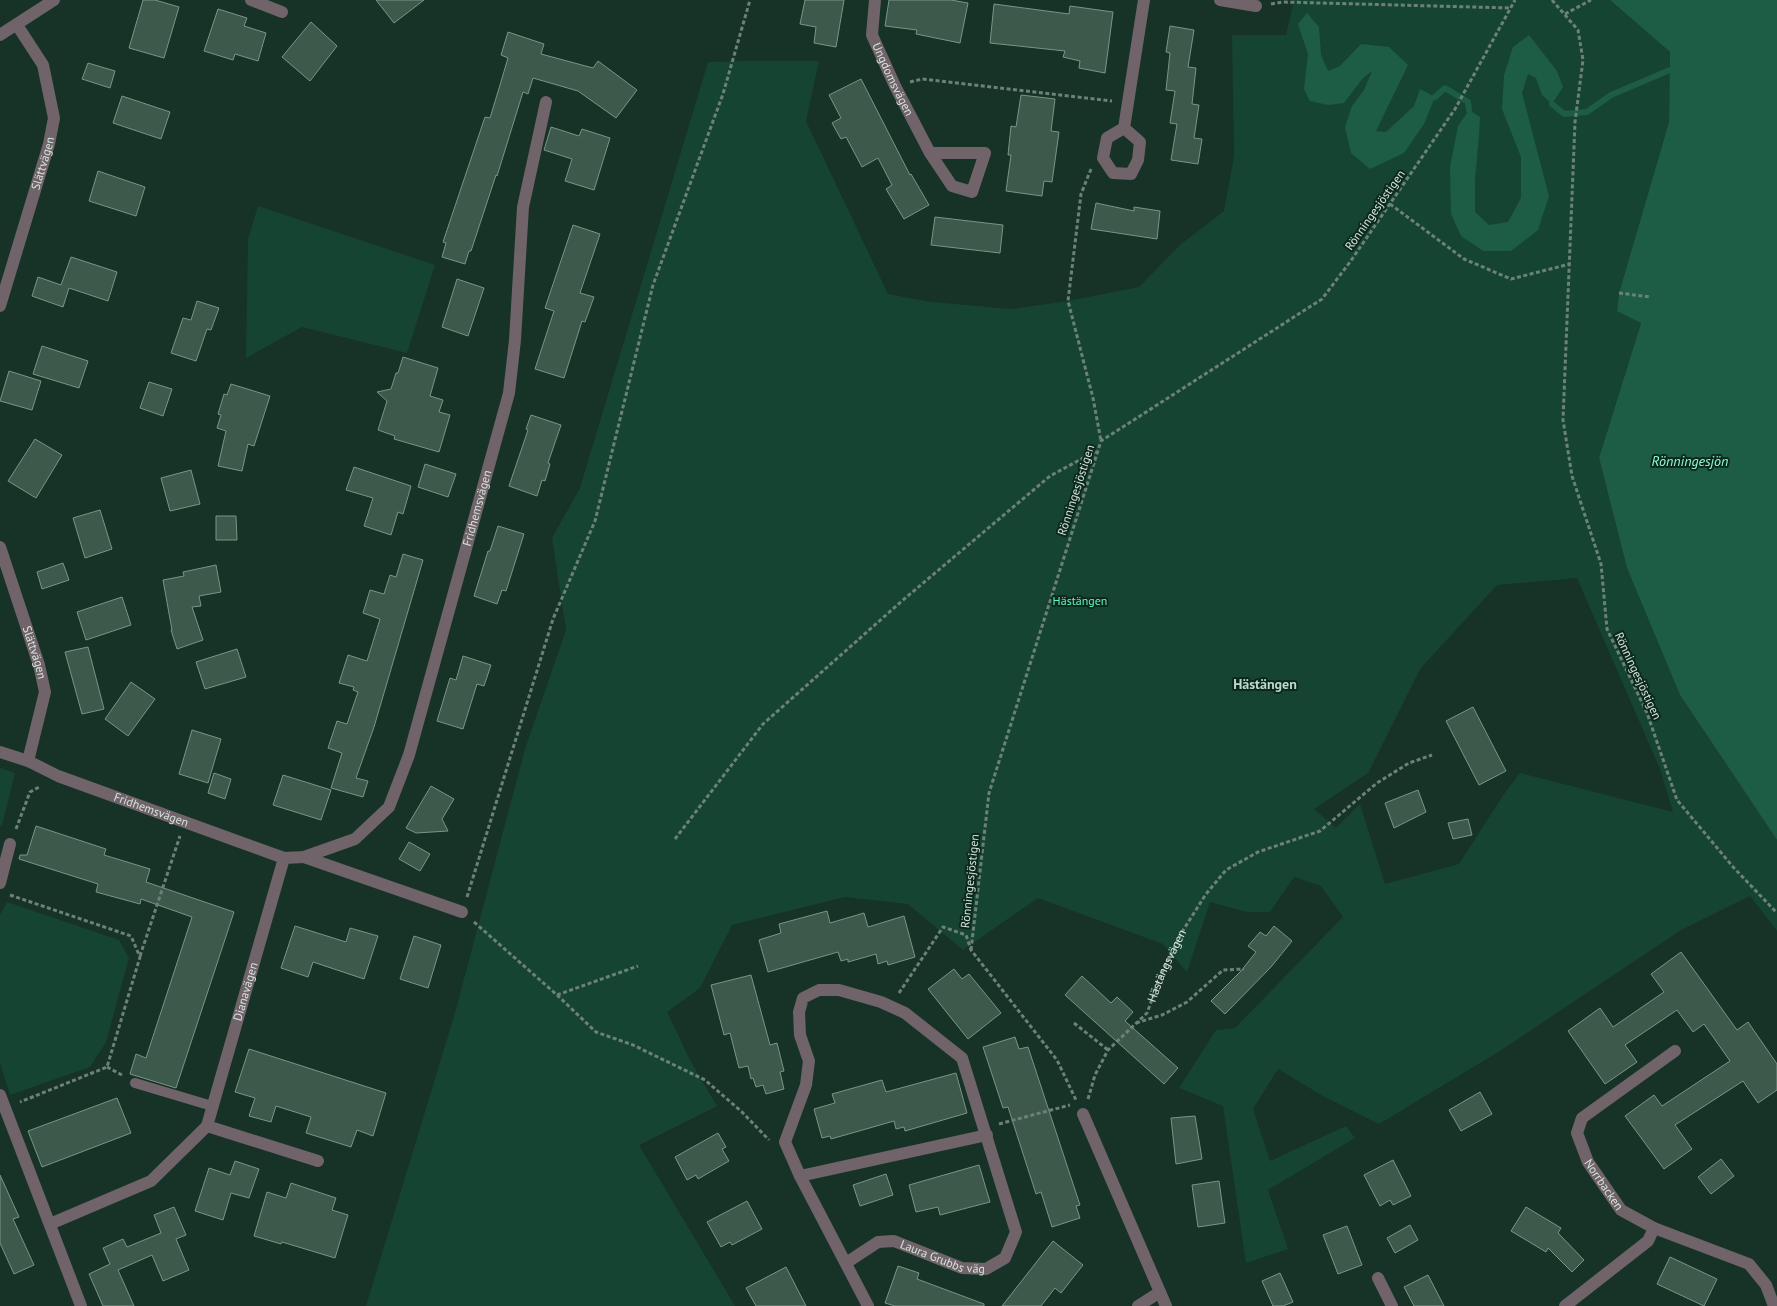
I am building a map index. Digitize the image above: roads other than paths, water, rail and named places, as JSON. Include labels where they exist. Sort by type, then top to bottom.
[{"type":"street","points":[[0,35],[54,0]]},
{"type":"street","points":[[251,0],[282,12]]},
{"type":"street","name":"Ungdomsvägen","points":[[875,0],[872,34],[895,86],[930,153]]},
{"type":"street","points":[[1124,128],[1144,0]]},
{"type":"street","points":[[1220,0],[1256,6]]},
{"type":"street","name":"Slättvägen","points":[[0,306],[49,144],[54,118],[42,64],[17,25]]},
{"type":"street","name":"Fridhemsvägen","points":[[0,752],[28,761],[58,776],[284,858],[304,857],[355,839],[389,807],[409,755],[509,393],[515,340],[523,207],[546,102]]},
{"type":"street","points":[[1124,128],[1140,142],[1138,160],[1131,174],[1113,173],[1103,158],[1107,138],[1124,128]]},
{"type":"street","name":"Slättvägen","points":[[0,547],[45,692],[28,761]]},
{"type":"street","points":[[0,883],[10,844]]},
{"type":"street","name":"Fridhemsvägen","points":[[304,857],[462,912]]},
{"type":"street","name":"Dianavägen","points":[[207,1126],[284,858]]},
{"type":"street","name":"Laura Grubbs väg","points":[[846,1263],[878,1242],[894,1241],[962,1268],[986,1269],[1005,1258],[1016,1232],[962,1058],[905,1014],[890,1006],[839,990],[819,990],[803,998],[798,1012],[800,1035],[809,1061],[806,1085],[785,1142],[800,1176],[868,1306]]},
{"type":"street","name":"Norrbacken","points":[[1676,1051],[1582,1118],[1577,1133],[1588,1162],[1621,1210],[1654,1228],[1749,1264],[1766,1285],[1774,1306]]},
{"type":"street","points":[[0,1095],[81,1306]]},
{"type":"street","points":[[1080,1108],[1166,1306]]},
{"type":"street","points":[[50,1224],[151,1182],[207,1126],[318,1162]]},
{"type":"street","points":[[800,1176],[986,1131]]},
{"type":"street","points":[[1565,1306],[1648,1240],[1654,1228]]},
{"type":"street","points":[[1378,1278],[1392,1306]]},
{"type":"street","points":[[1138,1306],[1160,1292]]},
{"type":"lane","points":[[135,1082],[212,1106]]},
{"type":"water","name":"Rönningesjön","points":[[1610,0],[1777,0],[1777,840],[1680,695],[1627,568],[1599,458],[1641,323],[1617,311],[1619,293],[1669,122],[1670,52]]},
{"type":"water","points":[[1307,13],[1319,27],[1321,55],[1328,71],[1340,66],[1361,44],[1389,47],[1408,65],[1376,131],[1386,132],[1414,106],[1420,89],[1435,97],[1424,124],[1404,153],[1370,169],[1351,153],[1345,127],[1352,106],[1364,90],[1372,71],[1363,78],[1344,103],[1328,105],[1310,101],[1304,89],[1308,54],[1298,24]]},
{"type":"water","points":[[1529,35],[1557,71],[1563,87],[1552,104],[1542,95],[1536,78],[1528,74],[1522,93],[1549,196],[1538,230],[1511,251],[1483,251],[1461,236],[1451,214],[1450,167],[1458,126],[1469,110],[1480,117],[1475,180],[1475,212],[1489,225],[1508,222],[1521,198],[1521,157],[1502,109],[1504,75],[1513,47]]},
{"type":"waterway","points":[[1552,104],[1564,114],[1587,112],[1611,95],[1670,70]]},
{"type":"waterway","points":[[1435,97],[1445,88],[1468,102],[1469,110]]},
{"type":"district","name":"Hästängen","points":[[1265,684]]}]
